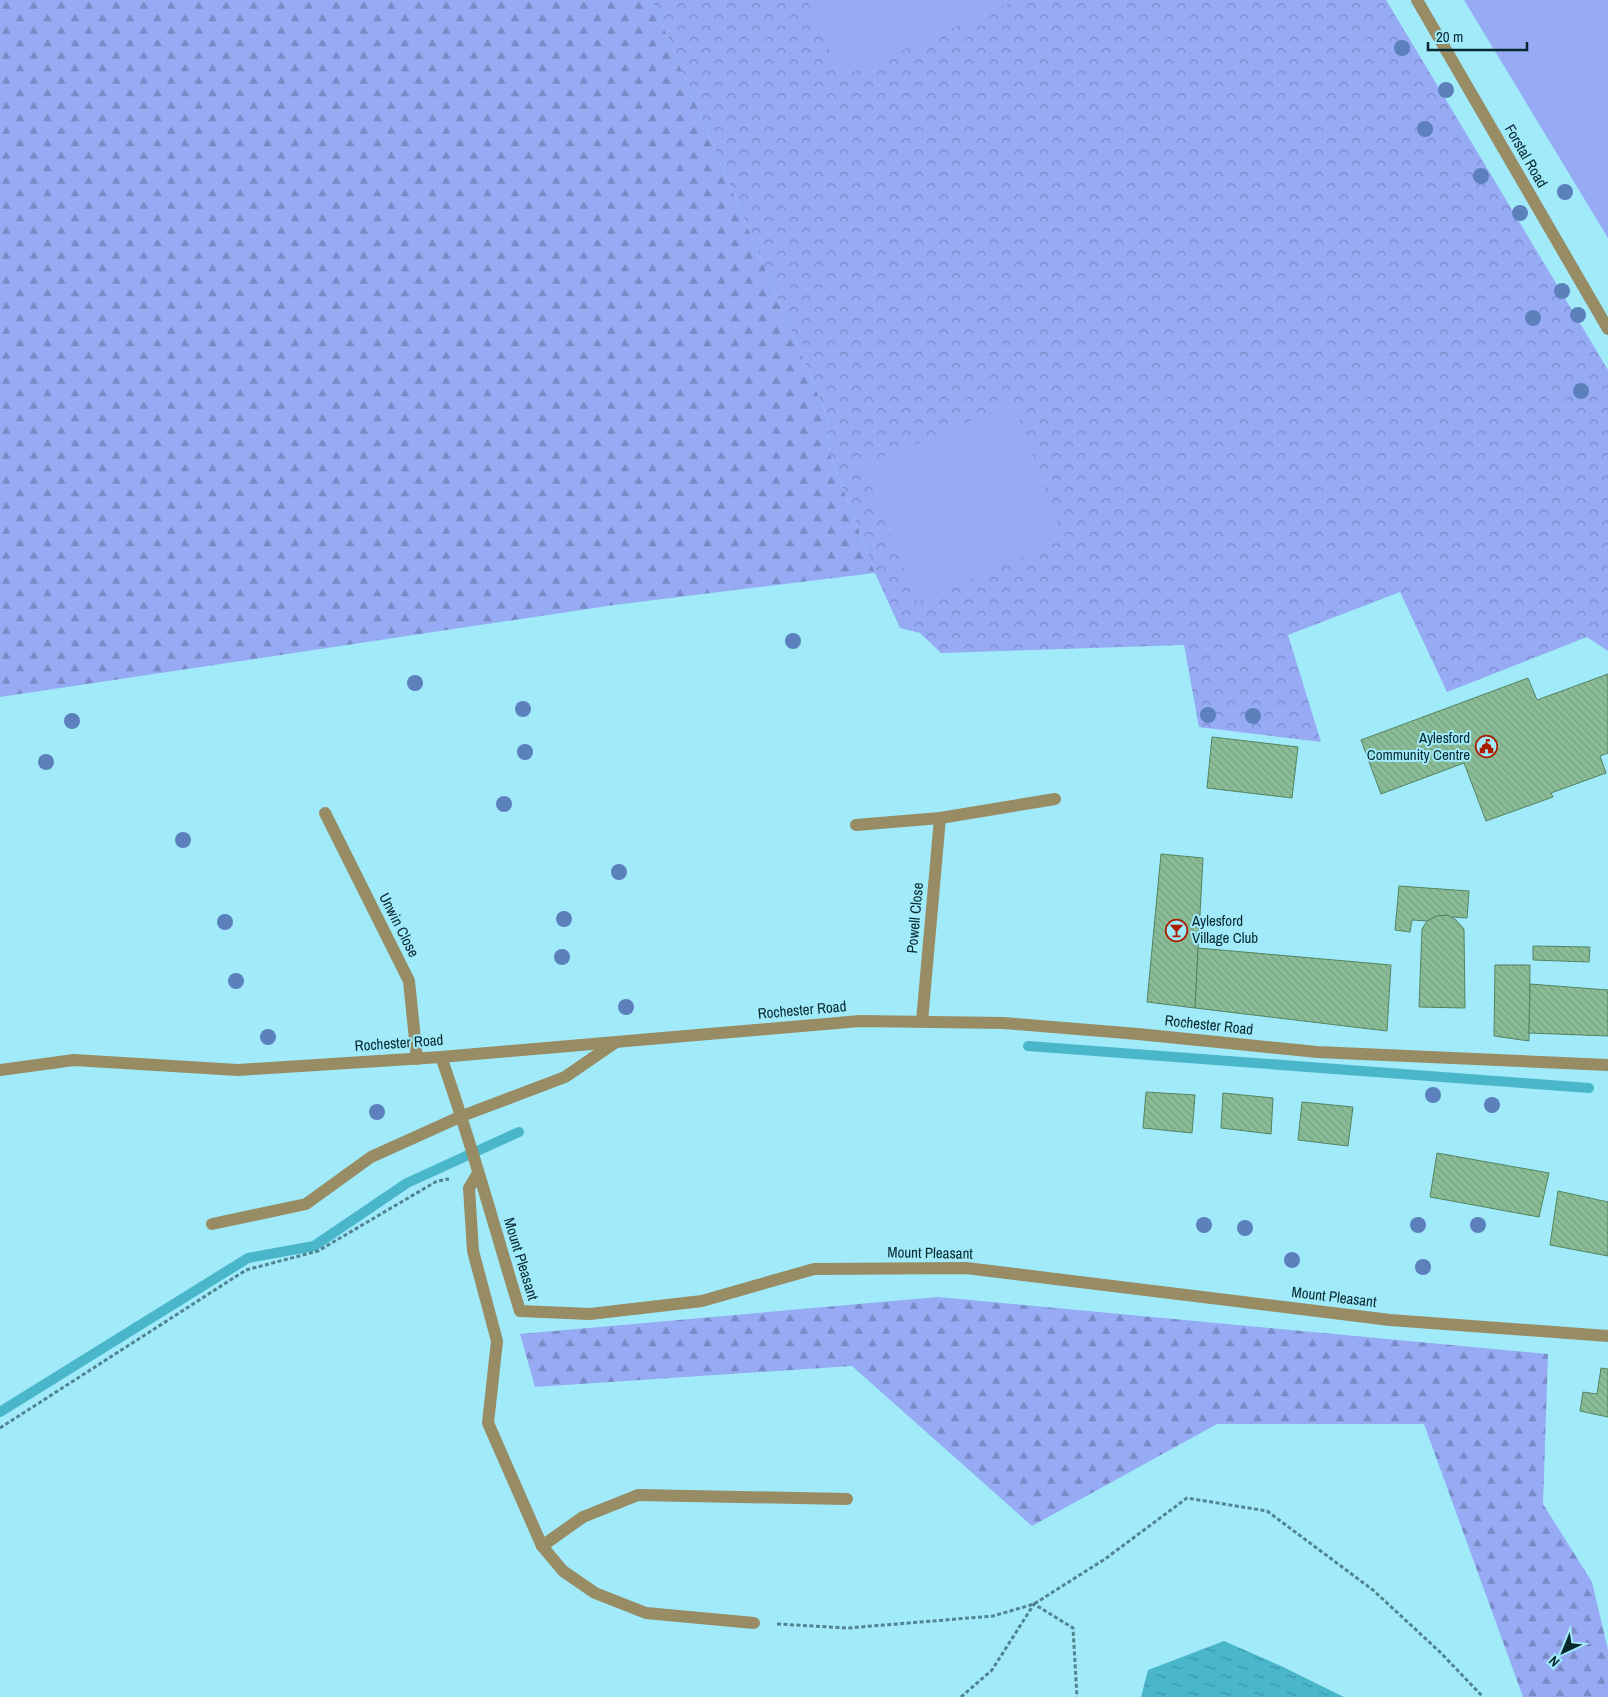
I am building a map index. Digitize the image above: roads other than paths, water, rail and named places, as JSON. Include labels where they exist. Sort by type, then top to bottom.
[{"type":"street","name":"Forstal Road","points":[[1417,0],[1608,328]]},
{"type":"street","points":[[856,825],[940,818],[1055,799]]},
{"type":"street","name":"Unwin Close","points":[[325,813],[409,981],[417,1059]]},
{"type":"street","name":"Powell Close","points":[[922,1021],[940,818]]},
{"type":"street","name":"Rochester Road","points":[[0,1070],[74,1060],[238,1070],[417,1059],[860,1021],[1004,1023],[1119,1032],[1317,1052],[1608,1065]]},
{"type":"street","points":[[212,1224],[306,1204],[371,1157],[462,1116],[565,1077],[617,1041]]},
{"type":"street","name":"Mount Pleasant","points":[[441,1057],[462,1116],[520,1311],[590,1314],[702,1301],[814,1269],[966,1268],[1390,1320],[1608,1336]]},
{"type":"street","points":[[477,1169],[469,1188],[473,1251],[497,1341],[488,1423],[542,1546],[563,1571],[595,1593],[646,1613],[754,1623]]},
{"type":"street","points":[[542,1546],[583,1517],[638,1495],[847,1499]]},
{"type":"water","points":[[1224,1641],[1344,1697],[1141,1697],[1148,1670]]},
{"type":"waterway","points":[[1028,1046],[1589,1088]]},
{"type":"waterway","points":[[0,1412],[248,1258],[314,1246],[407,1183],[519,1132]]},
{"type":"place","name":"Aylesford Community Centre","points":[[1486,747]]},
{"type":"place","name":"Aylesford Village Club","points":[[1176,930]]}]
